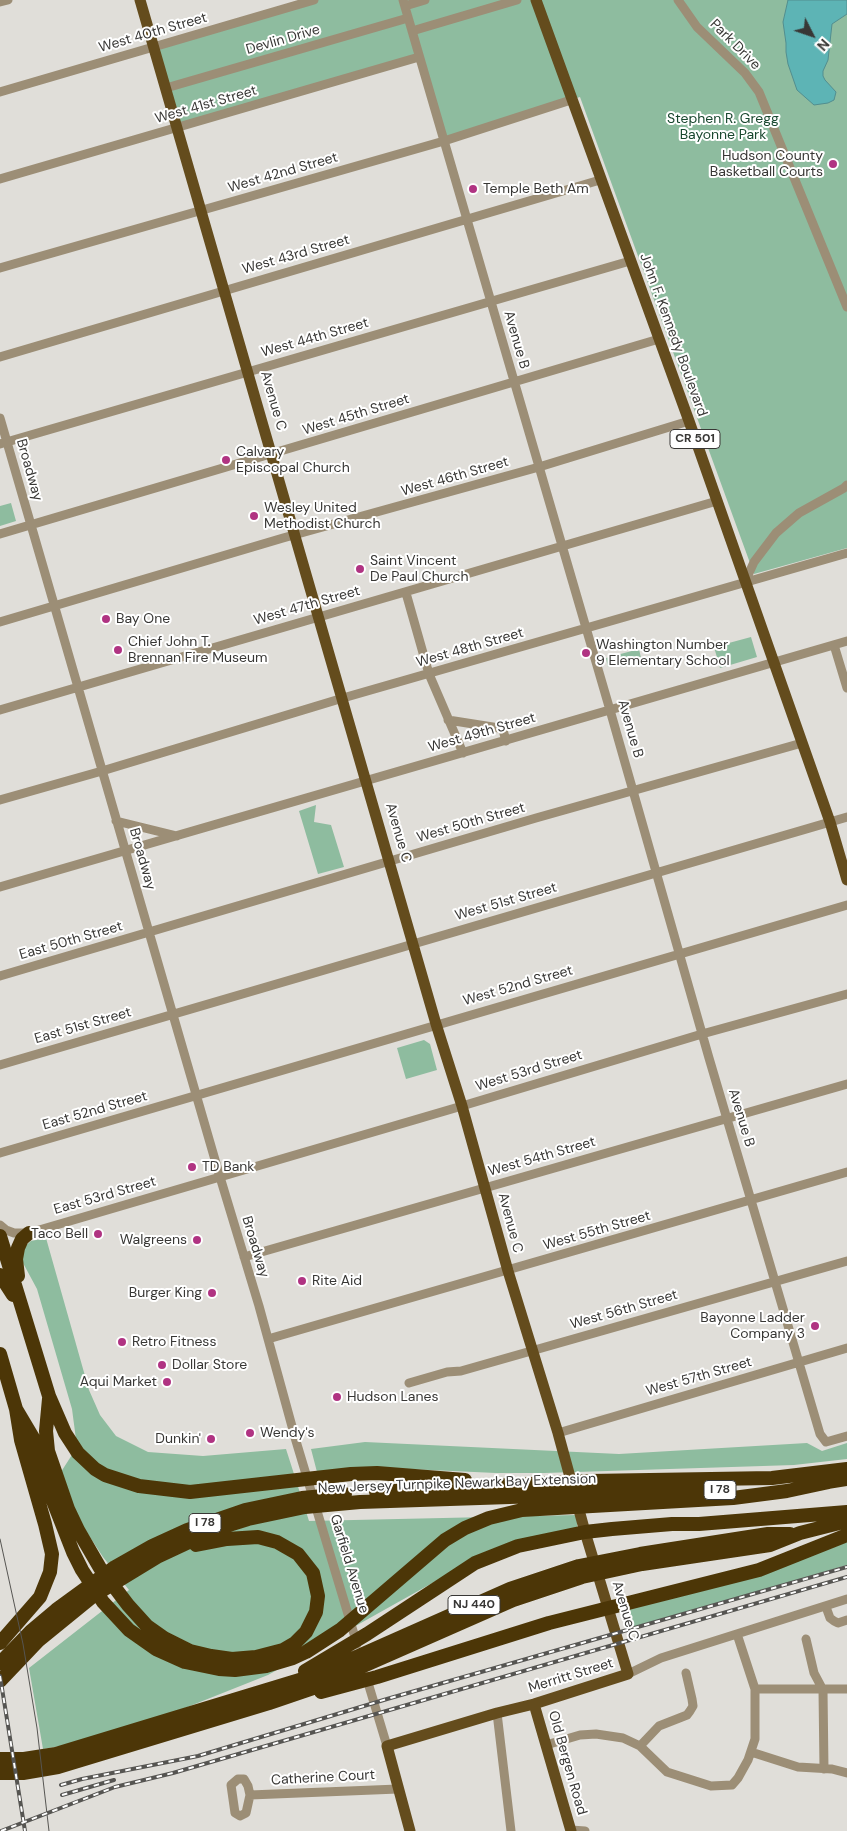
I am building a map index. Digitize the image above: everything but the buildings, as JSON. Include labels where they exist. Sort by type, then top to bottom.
[{"type":"highway","points":[[22,1309],[17,1253],[20,1243],[29,1233]]},
{"type":"highway","points":[[0,1236],[49,1396],[65,1433],[78,1453],[95,1469],[115,1480],[147,1488],[190,1492],[322,1477],[377,1473],[508,1482],[513,1485]]},
{"type":"highway","points":[[0,1275],[22,1309]]},
{"type":"highway","points":[[0,1291],[22,1309]]},
{"type":"highway","points":[[0,1354],[16,1409],[21,1440],[46,1524],[52,1554],[48,1580],[40,1597],[0,1644]]},
{"type":"highway","points":[[49,1396],[47,1441],[51,1462],[68,1509],[100,1568],[128,1605],[151,1629],[172,1643],[190,1651],[221,1658],[244,1658],[265,1655],[290,1646],[306,1632],[314,1619],[318,1596],[309,1565],[298,1554],[277,1542],[258,1537],[227,1539],[200,1544],[157,1557]]},
{"type":"highway","points":[[16,1409],[35,1441],[59,1518],[73,1552],[82,1570],[103,1602],[115,1616],[142,1640],[163,1653],[185,1662],[219,1669],[235,1670],[266,1666],[293,1658],[319,1645],[340,1630],[440,1543],[465,1528],[489,1518],[558,1496]]},
{"type":"highway","name":"New Jersey Turnpike Newark Bay Extension","points":[[593,1494],[772,1478],[847,1469]]},
{"type":"highway","name":"New Jersey Turnpike Newark Bay Extension","points":[[328,1500],[558,1496],[758,1489],[847,1479]]},
{"type":"highway","name":"New Jersey Turnpike Newark Bay Extension","points":[[0,1681],[39,1640],[152,1546],[216,1519],[245,1510],[328,1500],[513,1485],[558,1496]]},
{"type":"highway","points":[[672,1524],[697,1518],[802,1509],[847,1502]]},
{"type":"highway","name":"New Jersey Turnpike Newark Bay Extension","points":[[0,1663],[31,1631],[56,1610],[119,1572],[157,1557],[219,1528],[303,1503]]},
{"type":"highway","points":[[4,1773],[126,1746],[160,1736],[351,1666],[367,1634],[475,1563],[518,1546],[585,1532],[847,1512]]},
{"type":"highway","name":"NJ 440","points":[[351,1666],[580,1572],[613,1564],[770,1545],[800,1533],[847,1521]]},
{"type":"highway","points":[[3,1759],[57,1761],[101,1741],[266,1698],[318,1664],[351,1666],[377,1677],[494,1639],[608,1607],[759,1570],[847,1535]]},
{"type":"main road","name":"Avenue C","points":[[140,0],[320,616],[436,1024],[462,1106],[508,1271],[558,1433],[585,1532],[628,1674]]},
{"type":"main road","name":"John F. Kennedy Boulevard","points":[[536,0],[689,421],[830,822],[847,880]]},
{"type":"main road","name":"Merritt Street","points":[[387,1746],[497,1713],[534,1704],[628,1674]]},
{"type":"main road","name":"Old Bergen Road","points":[[534,1704],[571,1830]]},
{"type":"main road","name":"Garfield Avenue","points":[[387,1746],[410,1831]]},
{"type":"street","points":[[0,2],[8,0]]},
{"type":"street","name":"West 40th Street","points":[[0,92],[314,0]]},
{"type":"street","points":[[404,3],[425,0]]},
{"type":"street","points":[[412,31],[516,0]]},
{"type":"street","name":"Park Drive","points":[[678,0],[697,27],[745,73],[759,92],[847,306]]},
{"type":"street","name":"Avenue B","points":[[404,3],[610,710],[726,1118],[820,1434],[826,1442],[847,1436]]},
{"type":"street","name":"Devlin Drive","points":[[166,88],[408,18]]},
{"type":"street","name":"West 41st Street","points":[[0,179],[419,57]]},
{"type":"street","name":"West 42nd Street","points":[[0,268],[444,141],[571,100]]},
{"type":"street","name":"West 43rd Street","points":[[0,357],[600,180]]},
{"type":"street","name":"West 44th Street","points":[[3,443],[630,261]]},
{"type":"street","name":"West 45th Street","points":[[0,534],[659,339]]},
{"type":"street","name":"Broadway","points":[[0,418],[3,443],[31,525],[259,1306]]},
{"type":"street","name":"West 46th Street","points":[[0,622],[296,535],[539,467],[689,421]]},
{"type":"street","points":[[745,582],[765,546],[788,522],[814,504],[846,487]]},
{"type":"street","name":"West 47th Street","points":[[0,710],[717,501]]},
{"type":"street","name":"West 48th Street","points":[[0,800],[343,698],[847,553]]},
{"type":"street","points":[[406,592],[429,674],[463,753]]},
{"type":"street","name":"West 49th Street","points":[[0,887],[847,641]]},
{"type":"street","points":[[834,645],[847,688]]},
{"type":"street","points":[[448,720],[499,728],[502,730],[506,740]]},
{"type":"street","name":"West 50th Street","points":[[149,933],[390,861],[802,743]]},
{"type":"street","name":"West 51st Street","points":[[173,1014],[847,817]]},
{"type":"street","points":[[116,821],[177,836]]},
{"type":"street","name":"West 52nd Street","points":[[197,1096],[436,1024],[847,905]]},
{"type":"street","name":"East 50th Street","points":[[0,976],[149,933]]},
{"type":"street","name":"West 53rd Street","points":[[220,1177],[702,1034],[847,994]]},
{"type":"street","name":"East 51st Street","points":[[0,1065],[173,1014]]},
{"type":"street","name":"West 54th Street","points":[[244,1257],[847,1084]]},
{"type":"street","name":"East 52nd Street","points":[[0,1153],[197,1096]]},
{"type":"street","name":"West 55th Street","points":[[268,1339],[847,1172]]},
{"type":"street","name":"East 53rd Street","points":[[0,1225],[14,1233],[29,1233],[220,1177]]},
{"type":"street","name":"West 56th Street","points":[[409,1384],[447,1372],[462,1371],[847,1260]]},
{"type":"street","name":"Garfield Avenue","points":[[259,1306],[269,1349],[387,1746]]},
{"type":"street","name":"West 57th Street","points":[[558,1433],[847,1348]]},
{"type":"street","name":"Merritt Street","points":[[628,1674],[661,1658],[847,1599]]},
{"type":"street","points":[[826,1606],[830,1618],[834,1621],[838,1623],[847,1620]]},
{"type":"street","points":[[546,1745],[580,1735],[596,1734],[623,1738],[640,1746],[667,1772],[677,1777],[717,1786],[729,1786],[735,1783],[751,1752],[755,1739],[755,1689],[738,1634]]},
{"type":"street","points":[[806,1639],[814,1673],[823,1690],[824,1769]]},
{"type":"street","points":[[640,1746],[659,1726],[690,1712],[693,1706],[686,1673]]},
{"type":"street","points":[[755,1689],[847,1689]]},
{"type":"street","points":[[497,1713],[511,1831]]},
{"type":"street","points":[[751,1752],[798,1767],[847,1773]]},
{"type":"street","name":"Catherine Court","points":[[250,1795],[398,1789]]},
{"type":"street","points":[[571,1830],[585,1831]]},
{"type":"green space","name":"Stephen R. Gregg Bayonne Park","points":[[314,0],[847,0],[847,548],[754,574],[580,97],[443,138],[420,58],[177,127],[154,47]]},
{"type":"green space","points":[[11,503],[16,521],[0,526],[0,506]]},
{"type":"green space","points":[[751,637],[757,657],[720,668],[714,647]]},
{"type":"green space","points":[[639,649],[641,658],[608,667],[606,658]]},
{"type":"green space","points":[[316,805],[314,822],[331,825],[344,867],[318,874],[299,811]]},
{"type":"green space","points":[[424,1040],[430,1044],[437,1070],[406,1079],[397,1048]]},
{"type":"green space","points":[[46,1238],[89,1390],[100,1415],[116,1436],[148,1452],[203,1456],[286,1449],[309,1521],[577,1515],[577,1528],[477,1558],[268,1675],[112,1737],[43,1749],[29,1668],[129,1590],[103,1557],[80,1522],[59,1475],[77,1447],[72,1409],[37,1289],[23,1263],[21,1255],[24,1247],[31,1241]]},
{"type":"green space","points":[[365,1442],[619,1454],[807,1443],[822,1451],[847,1443],[847,1459],[794,1465],[545,1473],[496,1473],[364,1467],[317,1472],[311,1449]]},
{"type":"green space","points":[[847,1542],[847,1565],[630,1630],[623,1609]]},
{"type":"water","points":[[788,0],[847,0],[847,14],[832,24],[828,60],[823,71],[825,80],[836,92],[834,100],[828,103],[814,105],[797,90],[788,64],[783,22]]},
{"type":"tram line","points":[[0,1539],[23,1644],[37,1728],[49,1831]]},
{"type":"railway","points":[[61,1785],[82,1779],[198,1756],[387,1699],[847,1567]]},
{"type":"railway","points":[[1,1831],[115,1787],[173,1773],[847,1577]]},
{"type":"railway","points":[[0,1676],[25,1831]]},
{"type":"railway","points":[[62,1795],[114,1780]]},
{"type":"place","name":"Hudson County Basketball Courts","points":[[833,164]]},
{"type":"place","name":"Temple Beth Am","points":[[473,189]]},
{"type":"place","name":"Calvary Episcopal Church","points":[[226,460]]},
{"type":"place","name":"Wesley United Methodist Church","points":[[254,516]]},
{"type":"place","name":"Saint Vincent De Paul Church","points":[[360,569]]},
{"type":"place","name":"Bay One","points":[[106,619]]},
{"type":"place","name":"Chief John T. Brennan Fire Museum","points":[[118,650]]},
{"type":"place","name":"Washington Number 9 Elementary School","points":[[586,653]]},
{"type":"place","name":"TD Bank","points":[[192,1167]]},
{"type":"place","name":"Taco Bell","points":[[98,1234]]},
{"type":"place","name":"Walgreens","points":[[197,1240]]},
{"type":"place","name":"Rite Aid","points":[[302,1281]]},
{"type":"place","name":"Burger King","points":[[212,1293]]},
{"type":"place","name":"Bayonne Ladder Company 3","points":[[815,1326]]},
{"type":"place","name":"Retro Fitness","points":[[122,1342]]},
{"type":"place","name":"Dollar Store","points":[[162,1365]]},
{"type":"place","name":"Aqui Market","points":[[167,1382]]},
{"type":"place","name":"Hudson Lanes","points":[[337,1397]]},
{"type":"place","name":"Wendy's","points":[[250,1433]]},
{"type":"place","name":"Dunkin'","points":[[211,1439]]}]
